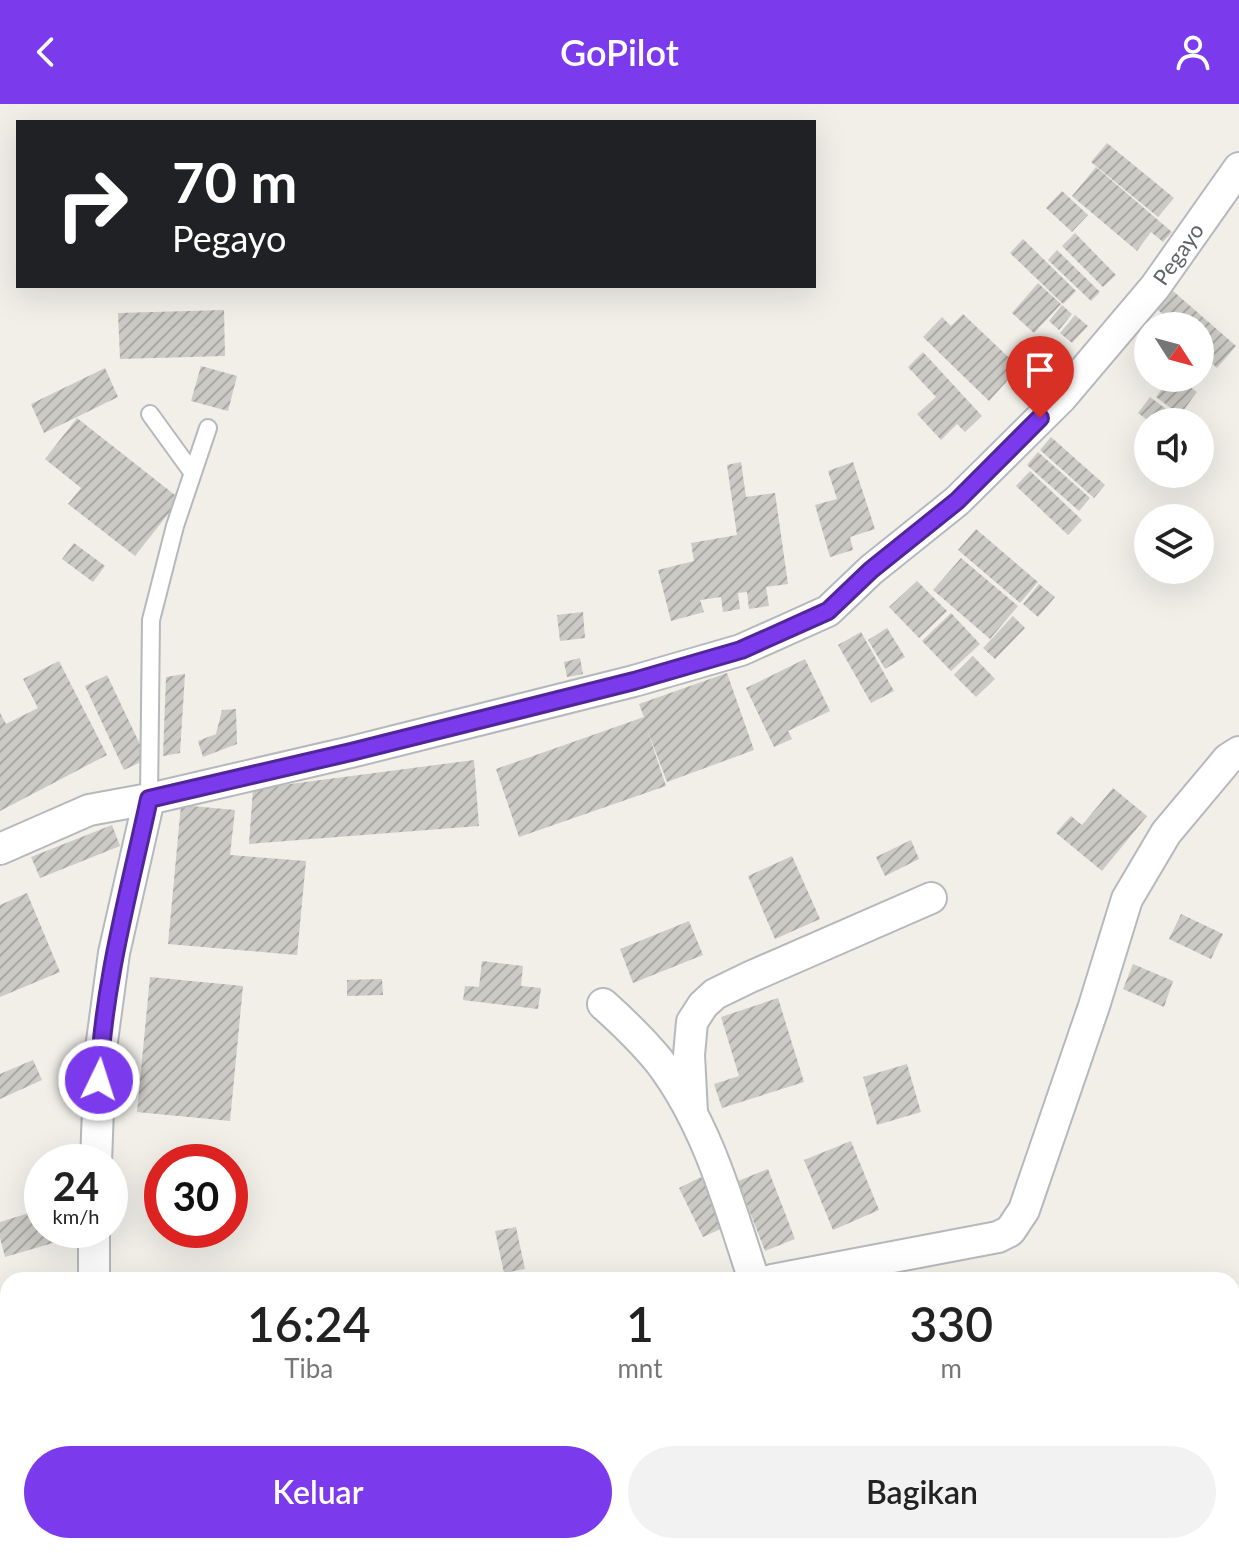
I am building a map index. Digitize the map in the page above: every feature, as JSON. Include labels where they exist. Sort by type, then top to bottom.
[{"type":"street","name":"Pegayo","points":[[0,849],[89,810],[351,752],[634,681],[741,650],[828,611],[871,570],[957,501],[1061,398],[1155,287],[1239,168]]},
{"type":"street","points":[[814,1272],[998,1237],[1010,1231],[1024,1210],[1127,899],[1166,833],[1228,759],[1239,752]]},
{"type":"street","points":[[97,1144],[100,1056],[114,953],[149,799]]},
{"type":"street","points":[[692,1113],[689,1055],[692,1022],[715,994],[931,898]]},
{"type":"street","points":[[603,1004],[660,1063],[692,1113],[712,1156],[751,1272]]},
{"type":"street","points":[[94,1248],[94,1272]]},
{"type":"lane","points":[[150,414],[192,472]]},
{"type":"lane","points":[[149,799],[151,620],[192,472],[208,428]]},
{"type":"building","points":[[1107,143],[1174,198],[1158,217],[1091,162]]},
{"type":"building","points":[[1096,167],[1172,232],[1163,242],[1151,232],[1137,251],[1072,196]]},
{"type":"building","points":[[1062,191],[1088,215],[1072,232],[1046,208]]},
{"type":"building","points":[[1075,233],[1116,275],[1103,287],[1062,246]]},
{"type":"building","points":[[1023,239],[1076,291],[1063,304],[1010,253]]},
{"type":"building","points":[[1057,250],[1100,292],[1091,301],[1048,260]]},
{"type":"building","points":[[1038,283],[1061,304],[1034,333],[1012,313]]},
{"type":"building","points":[[1173,291],[1197,312],[1160,312],[1157,309]]},
{"type":"building","points":[[1062,305],[1072,314],[1059,330],[1049,321]]},
{"type":"building","points":[[224,310],[225,356],[120,359],[118,313]]},
{"type":"building","points":[[963,314],[1025,373],[1014,385],[1008,380],[989,401],[923,337],[942,317],[951,326]]},
{"type":"building","points":[[1075,315],[1088,326],[1072,343],[1060,333]]},
{"type":"building","points":[[1214,327],[1236,346],[1217,368],[1214,365]]},
{"type":"building","points":[[923,352],[982,416],[965,432],[957,424],[941,440],[917,414],[936,397],[908,367]]},
{"type":"building","points":[[201,366],[237,376],[228,411],[191,401]]},
{"type":"building","points":[[105,368],[118,397],[44,433],[31,404]]},
{"type":"building","points":[[1160,392],[1197,392],[1185,408],[1171,408],[1156,397]]},
{"type":"building","points":[[1150,397],[1165,408],[1142,408]]},
{"type":"building","points":[[77,418],[180,499],[135,556],[68,504],[81,488],[45,459]]},
{"type":"building","points":[[1051,437],[1105,485],[1094,498],[1040,450]]},
{"type":"building","points":[[1038,452],[1090,498],[1079,511],[1027,465]]},
{"type":"building","points":[[741,462],[746,497],[775,493],[788,584],[766,587],[769,606],[749,609],[747,592],[738,593],[740,609],[723,612],[721,597],[700,600],[704,612],[671,621],[658,570],[694,561],[691,543],[737,535],[727,465]]},
{"type":"building","points":[[853,462],[875,529],[850,537],[853,550],[830,557],[815,505],[837,499],[828,471]]},
{"type":"building","points":[[1030,471],[1082,520],[1068,535],[1016,486]]},
{"type":"building","points":[[976,529],[1038,582],[1020,603],[958,550]]},
{"type":"building","points":[[74,543],[105,566],[93,582],[62,559]]},
{"type":"building","points":[[961,558],[1018,606],[990,639],[933,590]]},
{"type":"building","points":[[917,581],[947,611],[919,638],[889,607]]},
{"type":"building","points":[[1039,584],[1055,597],[1038,617],[1023,604]]},
{"type":"building","points":[[583,612],[585,638],[560,641],[557,615]]},
{"type":"building","points":[[951,613],[980,644],[951,671],[922,641]]},
{"type":"building","points":[[1013,616],[1025,628],[995,659],[983,648]]},
{"type":"building","points":[[887,628],[905,657],[885,669],[868,640]]},
{"type":"building","points":[[861,632],[894,691],[871,703],[838,645]]},
{"type":"building","points":[[973,656],[995,679],[976,697],[954,675]]},
{"type":"building","points":[[580,658],[583,674],[567,677],[564,662]]},
{"type":"building","points":[[805,659],[830,711],[788,731],[792,739],[774,747],[746,688]]},
{"type":"building","points":[[59,661],[107,755],[0,811],[0,713],[6,724],[38,708],[23,679]]},
{"type":"building","points":[[727,673],[754,750],[667,782],[647,729],[666,786],[519,837],[496,769],[644,717],[639,704]]},
{"type":"building","points":[[185,674],[180,753],[163,756],[166,677]]},
{"type":"building","points":[[107,675],[147,759],[124,770],[85,686]]},
{"type":"building","points":[[236,709],[237,744],[203,757],[198,741],[216,734],[222,710]]},
{"type":"building","points":[[474,760],[479,826],[249,844],[253,789]]},
{"type":"building","points":[[1113,788],[1147,816],[1102,871],[1056,833],[1071,816],[1082,825]]},
{"type":"building","points":[[181,805],[235,810],[230,855],[306,861],[297,955],[168,944]]},
{"type":"building","points":[[112,825],[120,846],[40,878],[31,857]]},
{"type":"building","points":[[911,840],[919,859],[885,876],[876,857]]},
{"type":"building","points":[[792,856],[820,919],[775,939],[748,876]]},
{"type":"building","points":[[27,893],[60,972],[0,997],[0,905]]},
{"type":"building","points":[[1181,914],[1223,934],[1211,959],[1169,939]]},
{"type":"building","points":[[689,921],[703,955],[633,983],[620,949]]},
{"type":"building","points":[[482,961],[523,966],[521,986],[541,988],[538,1009],[463,1000],[465,986],[479,987]]},
{"type":"building","points":[[1133,964],[1173,981],[1164,1007],[1123,989]]},
{"type":"building","points":[[150,977],[243,986],[230,1121],[137,1112]]},
{"type":"building","points":[[382,979],[383,995],[347,996],[347,980]]},
{"type":"building","points":[[778,998],[804,1082],[722,1108],[714,1084],[739,1076],[721,1017]]},
{"type":"building","points":[[33,1060],[42,1080],[0,1099],[0,1074]]},
{"type":"building","points":[[907,1064],[921,1112],[877,1125],[863,1077]]},
{"type":"building","points":[[851,1141],[879,1210],[833,1230],[804,1160]]},
{"type":"building","points":[[768,1169],[795,1239],[765,1251],[738,1181]]},
{"type":"building","points":[[701,1177],[725,1227],[703,1237],[679,1188]]},
{"type":"building","points":[[24,1215],[24,1248],[36,1248],[5,1257],[0,1222]]},
{"type":"building","points":[[516,1227],[525,1269],[504,1272],[495,1231]]},
{"type":"route","points":[[99,1080],[114,953],[149,799],[634,681],[741,650],[828,611],[871,570],[957,501],[1040,418]]}]
